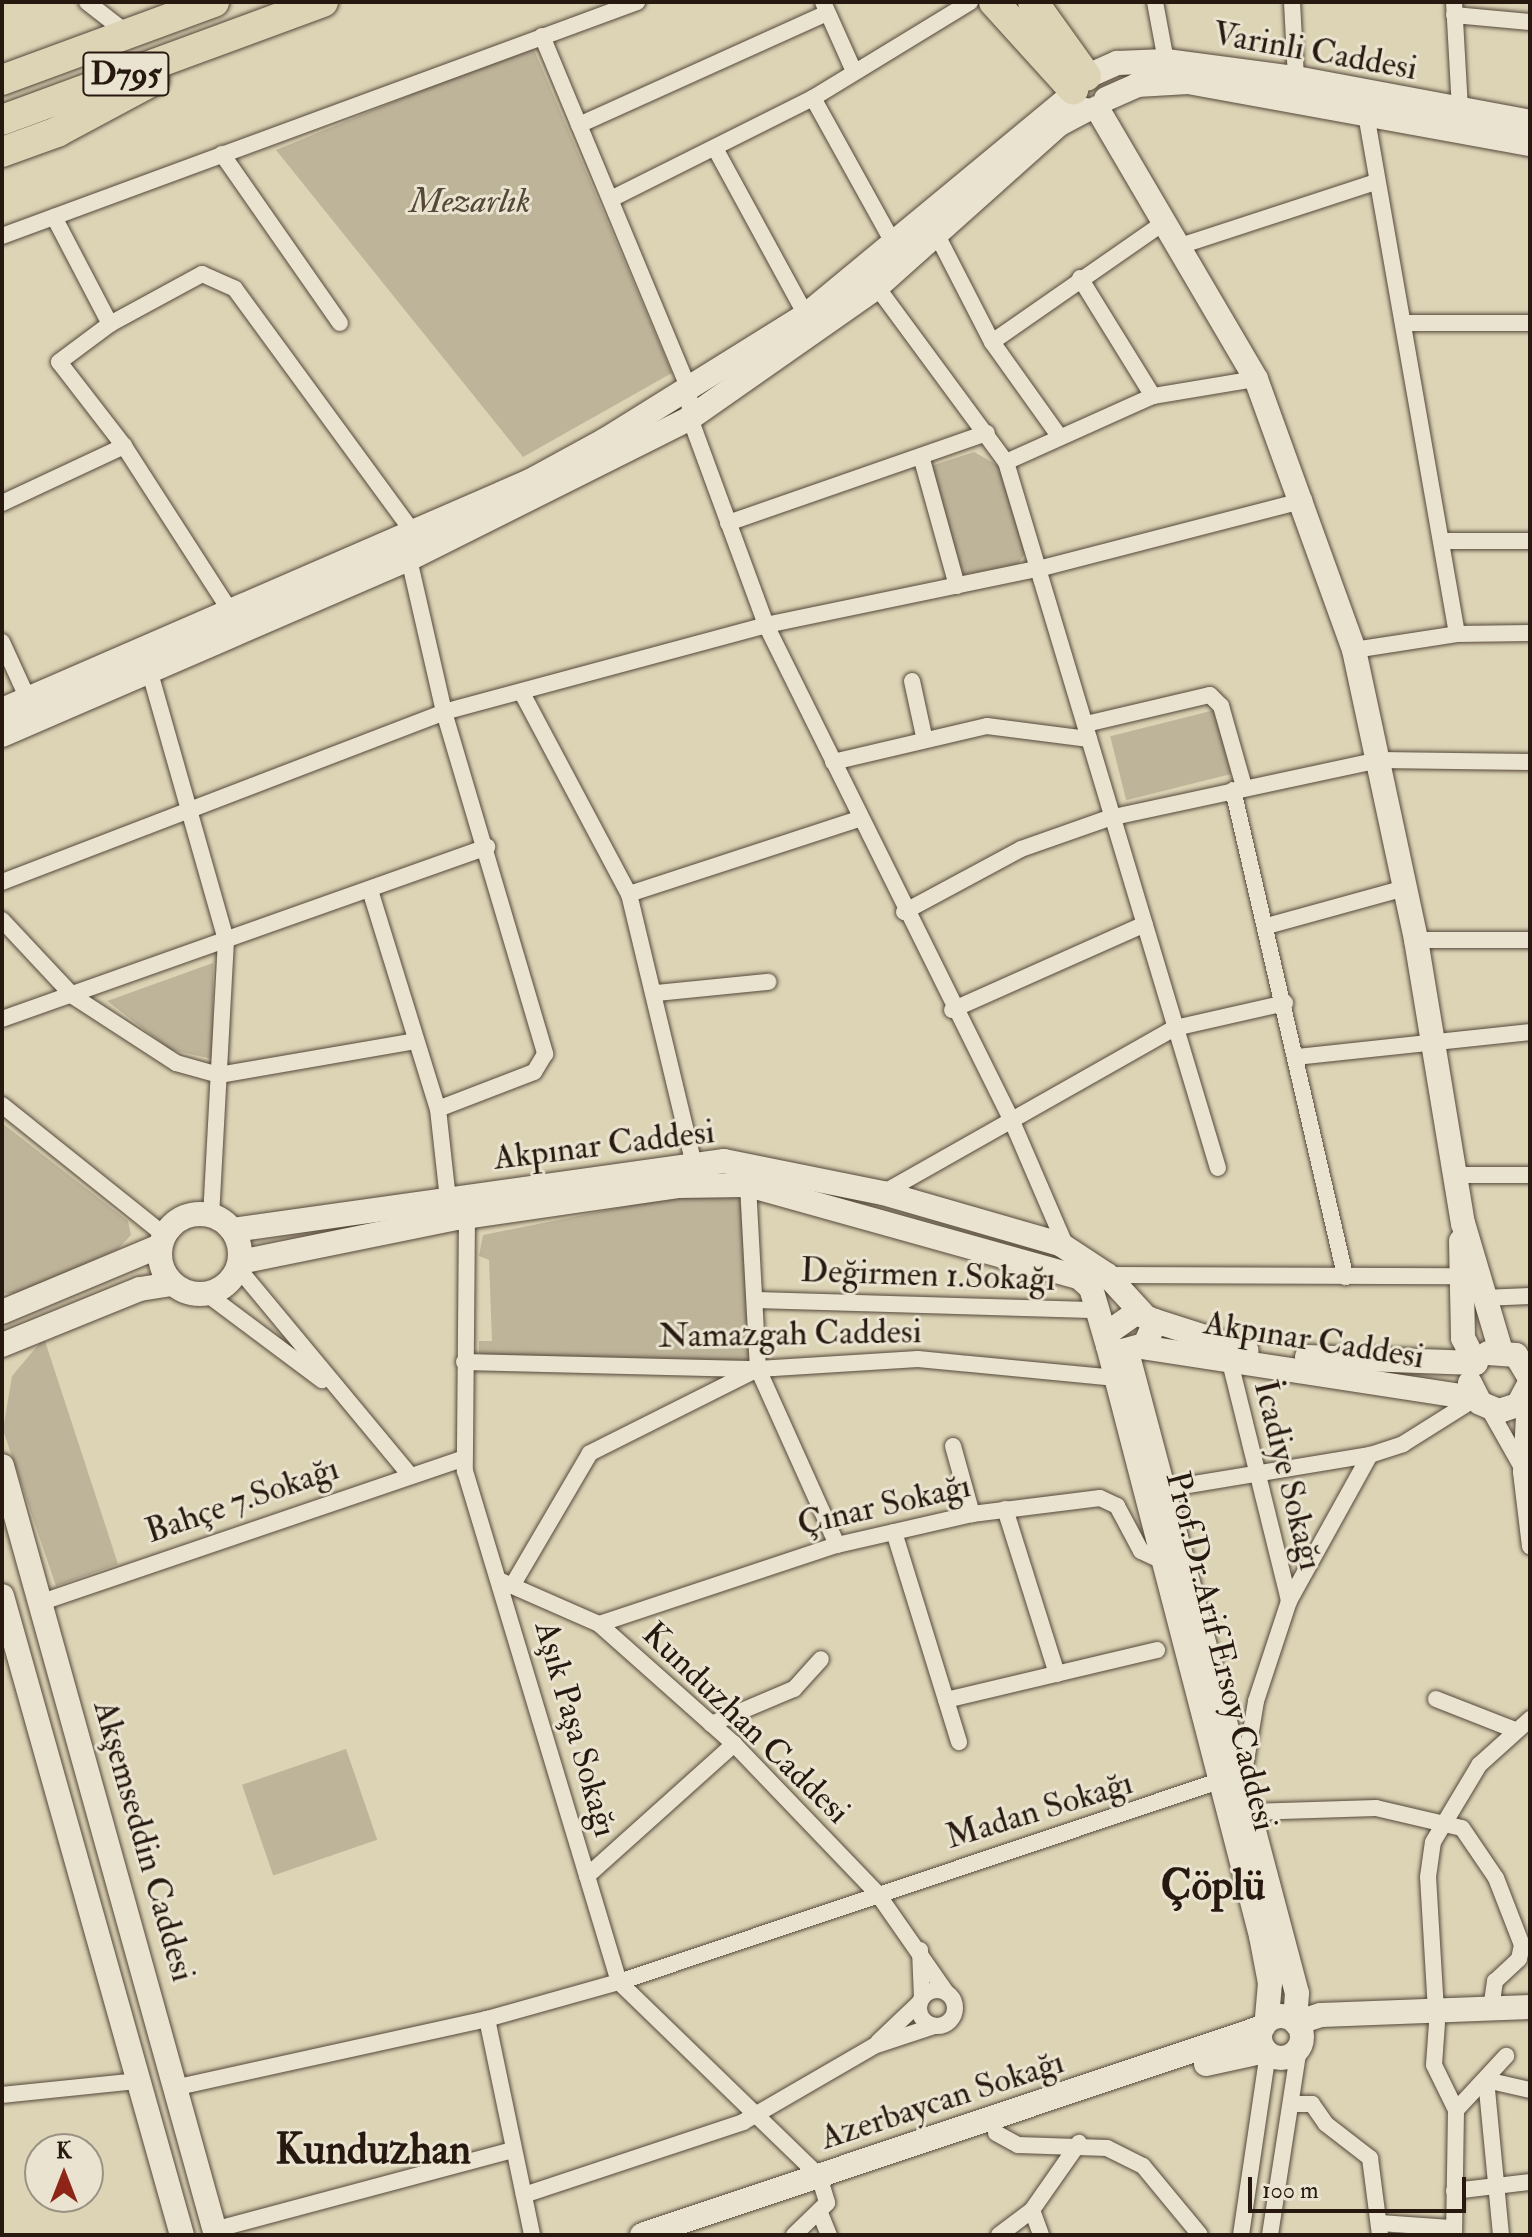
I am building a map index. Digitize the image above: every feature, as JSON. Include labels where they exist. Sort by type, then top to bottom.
[{"type":"highway","points":[[2,59],[212,2]]},
{"type":"highway","name":"D795","points":[[2,80],[212,2]]},
{"type":"highway","name":"D795","points":[[2,120],[323,2]]},
{"type":"highway","points":[[994,2],[1086,91]]},
{"type":"highway","points":[[1025,9],[1086,91]]},
{"type":"highway","points":[[2,152],[57,132],[251,28]]},
{"type":"street","points":[[87,2],[119,27]]},
{"type":"street","points":[[2,236],[637,2]]},
{"type":"street","points":[[611,199],[716,150],[813,98],[853,69],[970,2]]},
{"type":"street","points":[[1155,2],[1166,61]]},
{"type":"street","points":[[1292,2],[1296,78]]},
{"type":"street","points":[[579,125],[825,7],[853,69]]},
{"type":"street","points":[[1460,110],[1454,8],[1530,22]]},
{"type":"street","points":[[542,36],[689,389],[690,418],[766,625],[952,1010],[1011,1119],[1066,1247]]},
{"type":"street","name":"Varinli Caddesi","points":[[1086,91],[1117,63],[1166,61],[1296,78],[1530,122]]},
{"type":"street","name":"Varinli Caddesi","points":[[1086,91],[1188,82],[1530,144]]},
{"type":"street","points":[[1086,91],[1166,221],[1256,379],[1304,500],[1354,650],[1380,760],[1416,940],[1463,1223],[1501,1351]]},
{"type":"street","points":[[2,735],[409,559],[690,418],[877,287],[938,237],[1058,125],[1086,91]]},
{"type":"street","points":[[2,710],[530,481],[689,389],[806,315],[1086,91]]},
{"type":"street","points":[[813,98],[894,244]]},
{"type":"street","points":[[1366,114],[1457,634]]},
{"type":"street","points":[[716,150],[806,315]]},
{"type":"street","points":[[222,154],[340,323]]},
{"type":"street","points":[[1180,246],[1376,182]]},
{"type":"street","points":[[54,217],[110,324]]},
{"type":"street","points":[[992,342],[1166,221]]},
{"type":"street","points":[[938,237],[992,342],[1059,436]]},
{"type":"street","points":[[229,609],[124,446],[59,362],[110,324],[202,274],[225,280],[412,531]]},
{"type":"street","points":[[1080,278],[1153,396]]},
{"type":"street","points":[[877,287],[1006,462],[1042,568],[1109,818],[1145,924],[1218,1168]]},
{"type":"street","points":[[1405,323],[1530,323]]},
{"type":"street","points":[[1006,462],[1153,396],[1256,379]]},
{"type":"street","points":[[728,523],[987,433]]},
{"type":"street","points":[[2,503],[124,446]]},
{"type":"street","points":[[921,456],[957,586]]},
{"type":"street","points":[[2,882],[444,712],[766,625],[1042,568],[1304,500]]},
{"type":"street","points":[[1443,541],[1530,541]]},
{"type":"street","points":[[409,559],[444,712],[487,847],[545,1054],[534,1072],[438,1109]]},
{"type":"street","points":[[1354,650],[1457,634],[1530,633]]},
{"type":"street","points":[[2,642],[28,699]]},
{"type":"street","points":[[150,673],[187,812],[226,940],[211,1215]]},
{"type":"street","points":[[912,681],[924,736]]},
{"type":"street","points":[[522,693],[629,894],[657,993],[694,1164]]},
{"type":"street","points":[[833,762],[924,736],[987,726],[1087,731],[1210,695],[1221,706],[1345,1277]]},
{"type":"street","points":[[904,912],[1021,849],[1109,818],[1380,760],[1530,762]]},
{"type":"street","points":[[629,894],[859,819]]},
{"type":"street","points":[[2,1019],[487,847]]},
{"type":"street","points":[[1267,926],[1405,888]]},
{"type":"street","points":[[370,890],[438,1109],[448,1200]]},
{"type":"street","points":[[2,920],[73,996],[138,1044],[219,1075],[415,1041]]},
{"type":"street","points":[[952,1010],[1145,924]]},
{"type":"street","points":[[1416,940],[1530,940]]},
{"type":"street","points":[[657,993],[768,982]]},
{"type":"street","points":[[883,1193],[1175,1028],[1285,1003]]},
{"type":"street","points":[[1296,1057],[1530,1032]]},
{"type":"street","points":[[2,1105],[162,1241],[172,1284]]},
{"type":"street","name":"Akpınar Caddesi","points":[[233,1230],[694,1164],[754,1164],[883,1193],[1066,1247],[1107,1275],[1149,1317],[1225,1346],[1281,1355],[1476,1363]]},
{"type":"street","points":[[1455,1175],[1530,1175]]},
{"type":"street","points":[[748,1185],[758,1369],[837,1545]]},
{"type":"street","name":"Akpınar Caddesi","points":[[239,1265],[467,1217],[678,1186],[748,1185],[1060,1270],[1091,1288],[1099,1310],[1121,1344],[1482,1404]]},
{"type":"street","points":[[2,1312],[162,1241],[184,1217],[211,1215],[233,1230],[239,1265],[408,1473]]},
{"type":"street","name":"Aşık Paşa Sokağı","points":[[467,1217],[464,1458],[471,1499],[506,1584],[619,1982],[751,2113],[821,2193]]},
{"type":"street","points":[[1463,1223],[1458,1276],[1463,1338],[1476,1363]]},
{"type":"street","points":[[207,1294],[226,1285],[239,1265]]},
{"type":"street","points":[[1107,1275],[1458,1276]]},
{"type":"street","points":[[2,1345],[140,1289],[172,1284],[207,1294],[342,1395]]},
{"type":"street","points":[[1483,1298],[1530,1296]]},
{"type":"street","name":"Değirmen 1.Sokağı","points":[[756,1300],[1099,1310]]},
{"type":"street","points":[[1126,1316],[1149,1317],[1155,1333],[1121,1344],[1126,1316]]},
{"type":"street","name":"Prof.Dr.Arif Ersoy Caddesi","points":[[1121,1344],[1116,1378],[1162,1561],[1231,1782],[1250,1812],[1297,1993],[1298,2031],[1291,2104],[1270,2235]]},
{"type":"street","name":"Prof.Dr.Arif Ersoy Caddesi","points":[[1121,1344],[1164,1489],[1231,1782],[1270,1983],[1241,2235]]},
{"type":"street","points":[[1524,1469],[1482,1404],[1470,1376],[1476,1363],[1501,1351],[1516,1355],[1529,1383],[1524,1469],[1530,1546]]},
{"type":"street","name":"Namazgah Caddesi","points":[[464,1362],[758,1369],[918,1359],[1116,1378]]},
{"type":"street","name":"İcadiye Sokağı","points":[[1230,1362],[1289,1601]]},
{"type":"street","points":[[506,1584],[590,1453],[758,1369]]},
{"type":"street","points":[[1164,1489],[1370,1455],[1403,1444],[1482,1404],[1509,1409],[1529,1383]]},
{"type":"street","points":[[953,1446],[972,1514]]},
{"type":"street","points":[[1231,1782],[1289,1601],[1370,1455]]},
{"type":"street","name":"Bahçe 7.Sokağı","points":[[42,1602],[408,1473],[464,1458]]},
{"type":"street","name":"Akşemseddin Caddesi","points":[[2,1466],[178,2087],[215,2233]]},
{"type":"street","name":"Çınar Sokağı","points":[[599,1624],[837,1545],[1005,1509],[1109,1501],[1141,1551],[1162,1561]]},
{"type":"street","points":[[1005,1509],[1057,1674]]},
{"type":"street","points":[[894,1532],[959,1742]]},
{"type":"street","name":"Kunduzhan Caddesi","points":[[506,1584],[599,1624],[734,1744],[877,1893],[919,1949],[946,1992]]},
{"type":"street","name":"Akşemseddin Caddesi","points":[[2,1596],[182,2235]]},
{"type":"street","points":[[946,1700],[1157,1650]]},
{"type":"street","points":[[711,1724],[794,1689],[821,1659]]},
{"type":"street","points":[[1436,1699],[1515,1730]]},
{"type":"street","points":[[1291,2104],[1312,2104],[1326,2124],[1370,2158],[1380,2229],[1453,2232],[1456,2110],[1434,2065],[1437,2017],[1428,1877],[1444,1820],[1479,1765],[1530,1719]]},
{"type":"street","points":[[587,1876],[734,1744]]},
{"type":"street","name":"Madan Sokağı","points":[[178,2087],[487,2019],[619,1982],[877,1893],[1231,1782]]},
{"type":"street","points":[[1250,1812],[1376,1808],[1444,1820],[1462,1828],[1496,1878],[1522,1945],[1519,1959],[1495,1981],[1491,2009]]},
{"type":"street","points":[[919,1949],[920,2015],[934,2026]]},
{"type":"street","points":[[524,2195],[743,2122],[751,2113],[874,2046],[954,2016],[956,2004],[946,1992],[931,1991],[874,2046]]},
{"type":"street","points":[[1298,2031],[1288,2056],[1266,2038],[1282,2016],[1298,2031],[1530,2007]]},
{"type":"street","points":[[1437,2017],[1530,2021]]},
{"type":"street","points":[[487,2019],[532,2235]]},
{"type":"street","name":"Azerbaycan Sokağı","points":[[686,2235],[821,2193],[1266,2038]]},
{"type":"street","name":"Azerbaycan Sokağı","points":[[642,2235],[821,2193],[1266,2038]]},
{"type":"street","points":[[1456,2110],[1506,2056]]},
{"type":"street","points":[[1486,2080],[1530,2090]]},
{"type":"street","points":[[1486,2080],[1500,2185],[1501,2235]]},
{"type":"street","points":[[2,2095],[138,2081]]},
{"type":"street","points":[[996,2133],[1018,2145],[1079,2143],[1143,2166],[1200,2235]]},
{"type":"street","points":[[999,2235],[1032,2210],[1079,2143]]},
{"type":"street","points":[[215,2233],[513,2150]]},
{"type":"street","points":[[1454,2191],[1530,2182]]},
{"type":"street","points":[[794,2235],[821,2193]]},
{"type":"street","points":[[821,2193],[829,2235]]},
{"type":"street","points":[[1032,2210],[1041,2235]]},
{"type":"green space","name":"Mezarlık","points":[[532,45],[672,373],[523,457],[276,150]]},
{"type":"green space","points":[[974,452],[999,466],[1026,552],[1018,564],[963,575],[931,466]]},
{"type":"green space","points":[[1215,710],[1231,774],[1126,800],[1110,736]]},
{"type":"green space","points":[[213,963],[213,1059],[171,1050],[107,1001]]},
{"type":"green space","points":[[2,1123],[128,1221],[131,1235],[118,1249],[20,1294],[2,1293]]},
{"type":"green space","points":[[742,1192],[749,1360],[494,1359],[479,1353],[479,1341],[492,1341],[489,1260],[479,1256],[483,1235],[693,1193]]},
{"type":"green space","points":[[44,1338],[118,1564],[56,1586],[3,1430],[12,1376]]},
{"type":"green space","points":[[346,1749],[377,1840],[273,1876],[242,1785]]},
{"type":"district","name":"Çöplü","points":[[1213,1886]]},
{"type":"district","name":"Kunduzhan","points":[[373,2150]]}]
